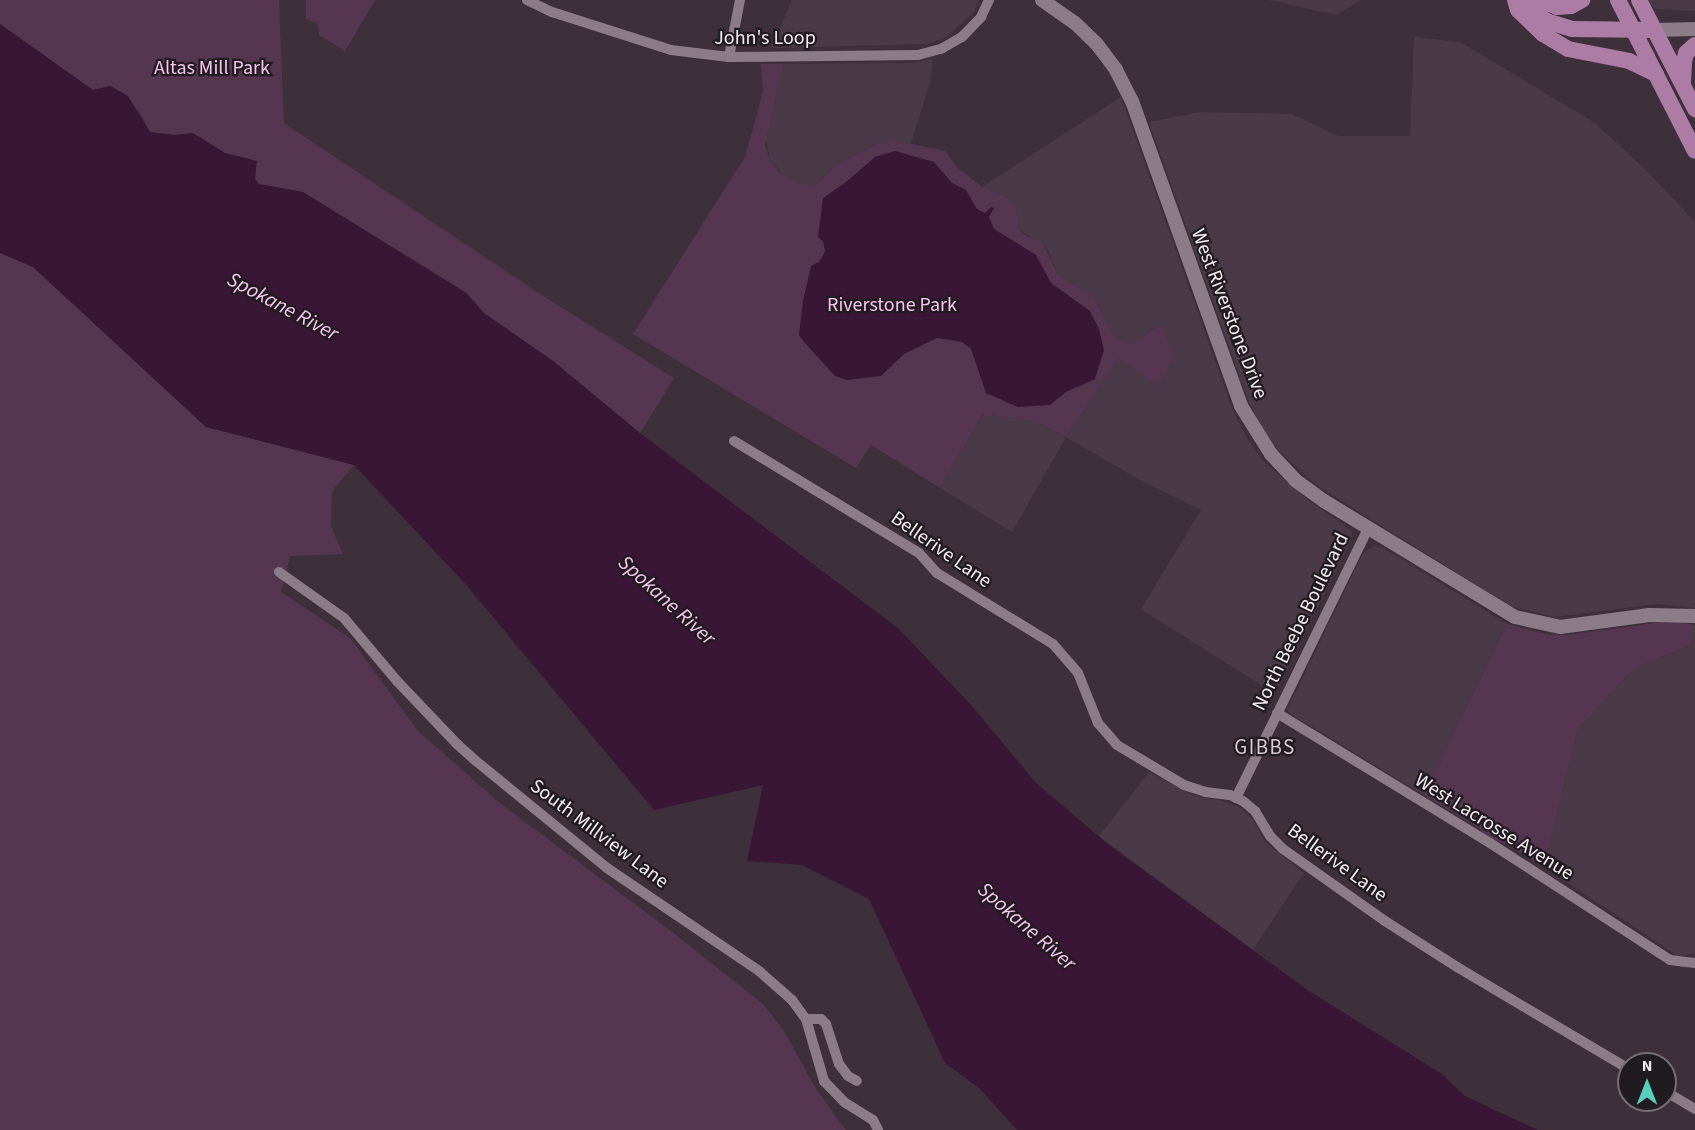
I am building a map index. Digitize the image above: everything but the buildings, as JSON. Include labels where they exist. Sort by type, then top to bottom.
[{"type":"main road","points":[[1515,0],[1518,9],[1543,34],[1568,50],[1629,61],[1656,74]]},
{"type":"main road","points":[[1523,0],[1535,12],[1557,26],[1585,31],[1655,30]]},
{"type":"main road","points":[[1540,0],[1557,7],[1565,7],[1582,0]]},
{"type":"main road","points":[[1618,0],[1695,151]]},
{"type":"main road","points":[[1639,0],[1695,109]]},
{"type":"main road","points":[[1684,86],[1683,62],[1686,53],[1695,45]]},
{"type":"street","name":"John's Loop","points":[[526,0],[552,12],[671,50],[729,57],[918,55],[941,49],[962,37],[981,16],[989,0]]},
{"type":"street","points":[[729,57],[740,0]]},
{"type":"street","name":"West Riverstone Drive","points":[[1042,0],[1075,23],[1096,43],[1116,70],[1132,101],[1241,406],[1271,454],[1295,480],[1368,528],[1515,617],[1538,624],[1560,627],[1669,614],[1695,616]]},
{"type":"street","points":[[1655,30],[1695,29]]},
{"type":"street","name":"Bellerive Lane","points":[[734,441],[919,553],[937,573],[1053,644],[1078,673],[1098,723],[1118,745],[1184,785],[1236,798],[1255,811],[1270,836],[1283,849],[1385,921],[1457,967],[1617,1062]]},
{"type":"street","name":"North Beebe Boulevard","points":[[1236,798],[1368,528]]},
{"type":"street","name":"South Millview Lane","points":[[279,572],[344,618],[397,681],[463,750],[607,868],[759,971],[792,1000],[806,1019],[824,1080],[844,1102],[873,1120],[878,1130]]},
{"type":"street","name":"West Lacrosse Avenue","points":[[1276,713],[1490,843],[1670,960],[1695,963]]},
{"type":"street","points":[[806,1019],[821,1019],[826,1024],[839,1064],[848,1076],[857,1081]]},
{"type":"street","points":[[1677,1098],[1695,1109]]},
{"type":"shaded area","points":[[792,0],[979,0],[974,12],[946,37],[927,44],[771,48]]},
{"type":"shaded area","points":[[1269,0],[1361,0],[1336,15]]},
{"type":"shaded area","points":[[1648,0],[1695,0],[1695,11],[1656,9],[1648,4]]},
{"type":"shaded area","points":[[1414,37],[1460,42],[1595,123],[1647,171],[1695,222],[1695,608],[1657,604],[1555,617],[1510,606],[1318,486],[1279,451],[1266,435],[1248,400],[1149,122],[1200,112],[1292,114],[1338,136],[1410,136]]},
{"type":"shaded area","points":[[933,59],[931,79],[911,143],[880,142],[836,165],[814,186],[800,185],[788,180],[770,160],[766,140],[784,64],[911,63]]},
{"type":"shaded area","points":[[1121,97],[1233,411],[1248,440],[1266,464],[1307,499],[1352,531],[1351,540],[1275,694],[1141,609],[1201,510],[1138,479],[1066,437],[1119,357],[1174,360],[1163,326],[1155,328],[1132,344],[1116,338],[1093,296],[1058,275],[1047,248],[1020,230],[1016,209],[1009,198],[982,187]]},
{"type":"shaded area","points":[[983,414],[1035,421],[1066,437],[1012,532],[940,488]]},
{"type":"shaded area","points":[[1375,546],[1382,547],[1507,624],[1424,795],[1289,713],[1288,708],[1361,557],[1365,551]]},
{"type":"shaded area","points":[[1695,627],[1695,953],[1679,957],[1544,867],[1578,729],[1634,669],[1690,645]]},
{"type":"shaded area","points":[[1149,772],[1194,796],[1220,800],[1241,808],[1253,820],[1265,842],[1304,873],[1253,950],[1099,836]]},
{"type":"green space","name":"Altas Mill Park","points":[[0,0],[279,0],[284,123],[540,294],[674,378],[640,433],[553,361],[484,313],[466,292],[303,192],[259,184],[255,179],[256,161],[225,153],[193,133],[174,135],[150,132],[139,111],[110,86],[93,90],[0,24]]},
{"type":"green space","points":[[306,0],[375,0],[345,51],[319,35],[318,24],[306,19]]},
{"type":"green space","name":"Riverstone Park","points":[[761,64],[784,64],[765,145],[770,160],[779,172],[800,185],[814,186],[836,165],[880,142],[893,140],[945,151],[956,166],[982,187],[1009,198],[1016,209],[1020,230],[1026,236],[1042,241],[1058,275],[1093,296],[1116,338],[1132,344],[1155,328],[1163,326],[1174,358],[1158,386],[1119,358],[1066,437],[1035,421],[983,414],[940,488],[871,445],[856,468],[633,334],[745,157],[763,92]]},
{"type":"green space","points":[[0,253],[33,267],[206,427],[354,465],[332,491],[331,526],[343,554],[290,556],[281,592],[350,638],[418,731],[501,804],[676,935],[763,1004],[784,1031],[816,1089],[846,1130],[0,1130]]},
{"type":"green space","points":[[1676,622],[1695,625],[1690,645],[1634,669],[1578,729],[1544,867],[1507,845],[1487,837],[1479,828],[1424,795],[1507,624],[1545,634],[1567,635]]},
{"type":"water","name":"Spokane River","points":[[0,24],[93,90],[110,86],[128,96],[150,132],[174,135],[193,133],[225,153],[257,161],[255,179],[259,184],[303,192],[466,293],[484,313],[553,361],[640,433],[899,629],[972,706],[1036,783],[1109,845],[1309,991],[1442,1074],[1465,1096],[1538,1130],[1017,1130],[979,1088],[945,1063],[869,899],[802,865],[747,861],[763,785],[654,810],[468,587],[354,465],[206,427],[33,267],[0,253]]},
{"type":"water","points":[[895,151],[934,162],[952,183],[966,190],[977,209],[985,213],[991,207],[994,208],[989,217],[994,229],[1036,255],[1051,283],[1090,311],[1099,329],[1104,350],[1095,379],[1066,392],[1050,405],[1018,407],[986,393],[971,349],[962,342],[937,338],[904,354],[881,376],[847,380],[835,376],[804,342],[799,335],[803,301],[811,266],[819,262],[825,252],[823,241],[818,237],[823,198],[875,157]]},
{"type":"district","name":"GIBBS","points":[[1265,747]]}]
